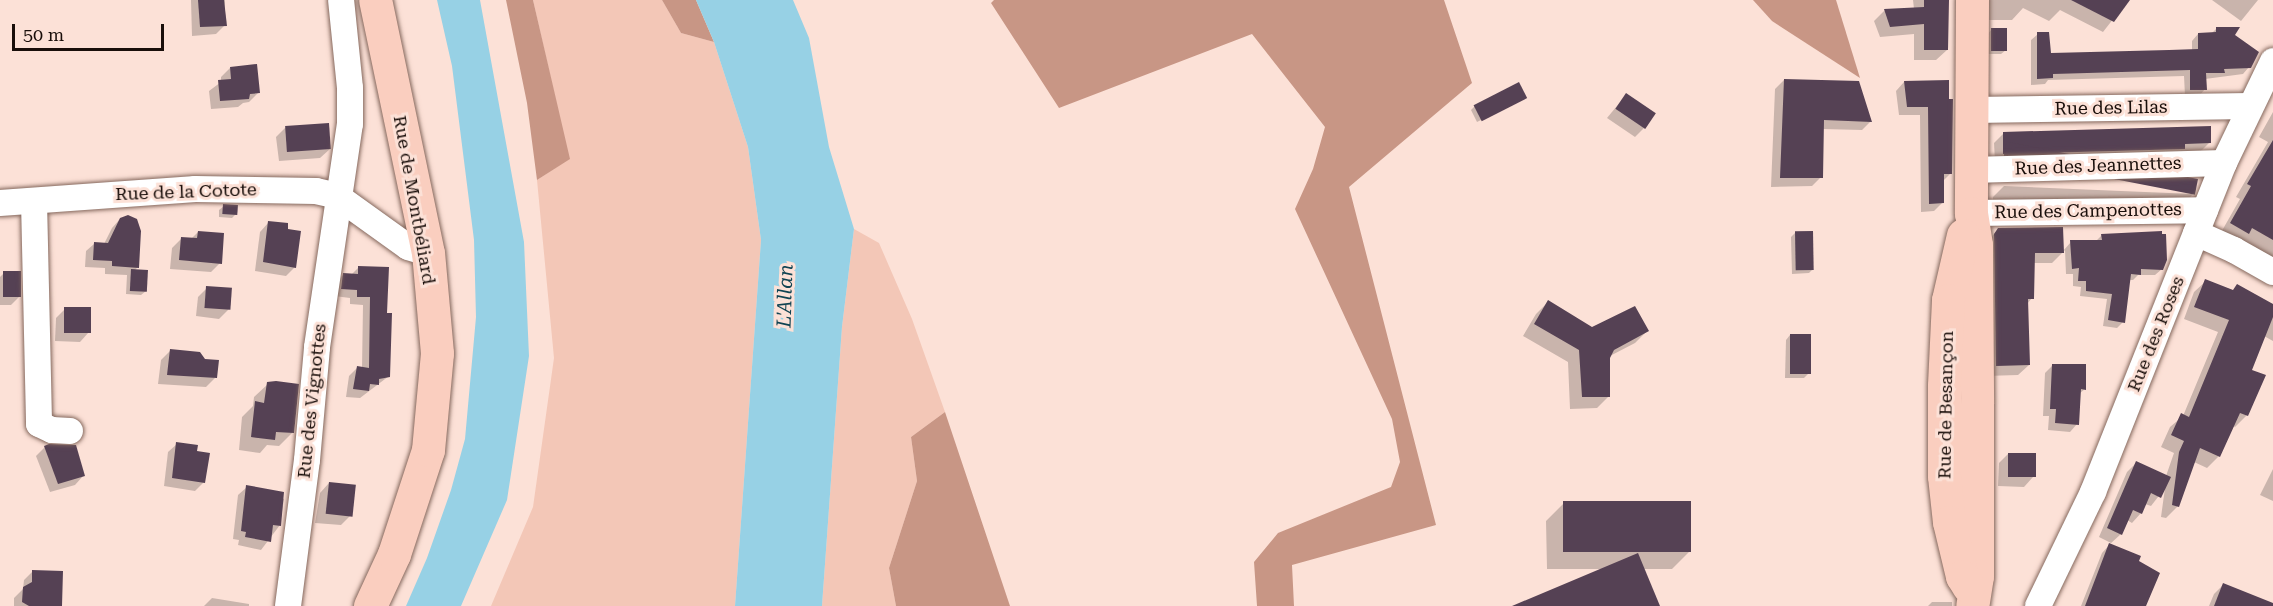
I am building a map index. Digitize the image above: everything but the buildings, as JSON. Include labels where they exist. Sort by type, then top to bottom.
[{"type":"main road","name":"Rue de Montbéliard","points":[[370,606],[394,554],[428,450],[437,353],[428,254],[375,0]]},
{"type":"main road","name":"Rue de Besançon","points":[[1972,0],[1971,213],[1948,300],[1944,386],[1944,476],[1949,522],[1962,576],[1972,600]]},
{"type":"street","name":"Rue des Vignottes","points":[[288,606],[307,460],[317,347],[337,196],[350,124],[350,88],[341,0]]},
{"type":"street","name":"Rue des Roses","points":[[2038,606],[2093,492],[2224,163],[2273,61]]},
{"type":"street","name":"Rue des Lilas","points":[[1972,110],[2250,106]]},
{"type":"street","name":"Rue des Jeannettes","points":[[1971,170],[2224,163]]},
{"type":"street","name":"Rue de la Cotote","points":[[0,203],[195,189],[316,191],[337,196]]},
{"type":"street","points":[[337,196],[408,247],[428,254]]},
{"type":"street","points":[[34,201],[39,424],[52,430],[70,431]]},
{"type":"street","name":"Rue des Campenottes","points":[[1971,213],[2201,221]]},
{"type":"street","points":[[2201,221],[2234,250],[2273,272]]},
{"type":"shaded area","points":[[506,0],[533,0],[570,159],[537,180],[527,103]]},
{"type":"shaded area","points":[[533,0],[662,0],[681,33],[714,42],[748,147],[761,240],[735,606],[491,606],[533,507],[554,358],[537,180],[569,159]]},
{"type":"shaded area","points":[[662,0],[696,0],[714,42],[681,33]]},
{"type":"shaded area","points":[[994,0],[1444,0],[1472,83],[1349,187],[1436,525],[1292,565],[1294,606],[1257,606],[1254,562],[1278,533],[1391,487],[1400,462],[1392,419],[1295,209],[1313,169],[1325,127],[1252,34],[1059,108],[991,3]]},
{"type":"shaded area","points":[[1753,0],[1836,0],[1860,78],[1772,21]]},
{"type":"shaded area","points":[[854,229],[879,243],[912,319],[945,412],[911,437],[917,481],[889,568],[896,606],[822,606],[842,327]]},
{"type":"shaded area","points":[[945,412],[1010,606],[896,606],[889,568],[917,481],[911,437]]},
{"type":"water","points":[[437,0],[480,0],[524,242],[529,356],[507,500],[461,606],[406,606],[427,558],[451,490],[465,439],[476,317],[474,240],[452,66]]},
{"type":"water","name":"L'Allan","points":[[696,0],[793,0],[809,38],[829,147],[854,229],[842,327],[822,606],[735,606],[761,240],[748,147],[714,42]]}]
